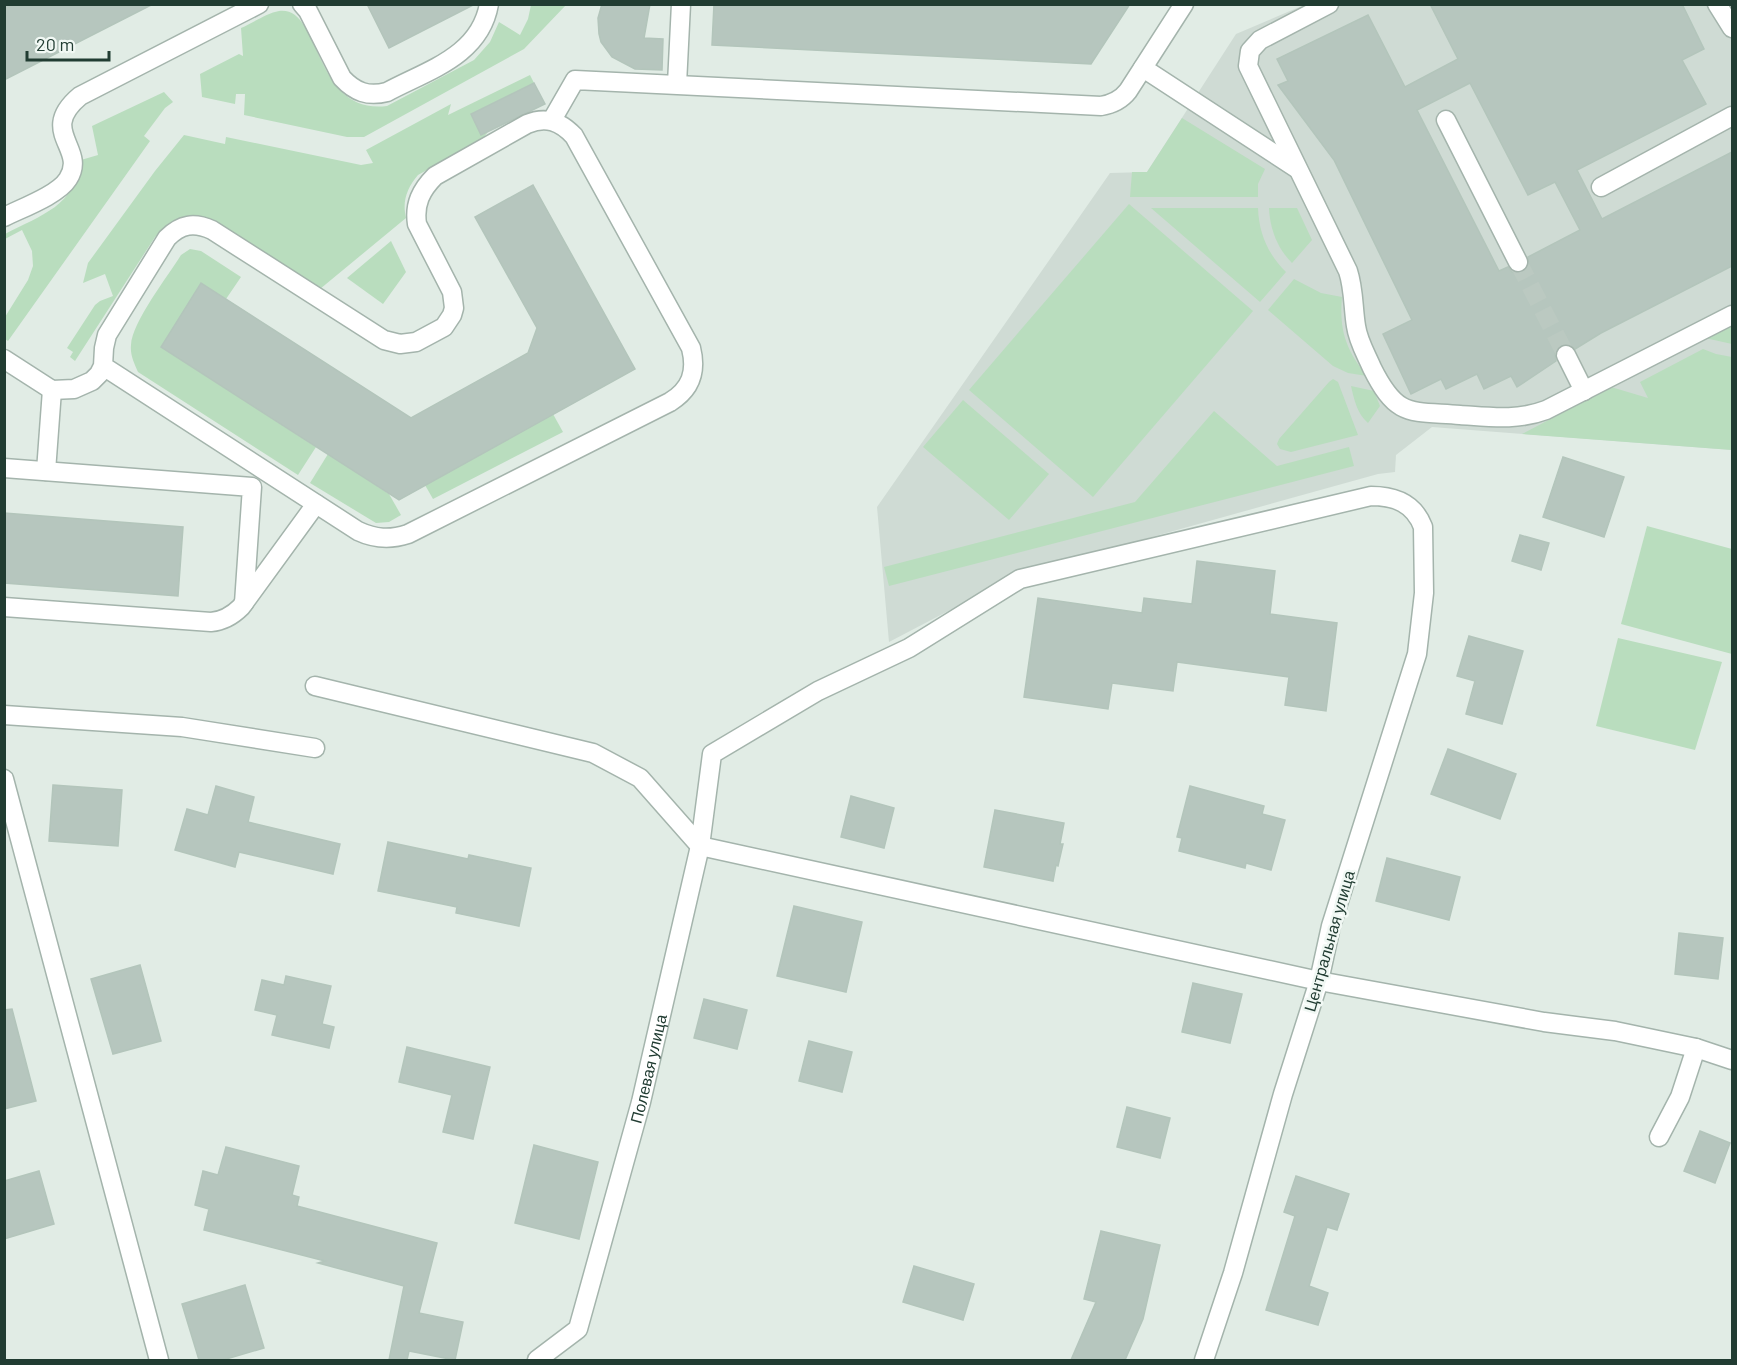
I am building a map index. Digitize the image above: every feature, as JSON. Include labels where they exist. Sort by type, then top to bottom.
[{"type":"street","points":[[4,217],[59,189],[68,180],[73,161],[62,135],[62,123],[70,105],[80,96],[259,4]]},
{"type":"street","points":[[302,4],[308,11],[342,78],[357,91],[377,94],[387,92],[454,57],[471,45],[487,18],[489,4]]},
{"type":"street","points":[[677,84],[681,4]]},
{"type":"street","points":[[552,120],[575,80],[1110,105],[1123,97],[1184,4]]},
{"type":"street","points":[[1329,4],[1254,44],[1248,57],[1248,66],[1350,277],[1356,327],[1362,347],[1382,387],[1397,405],[1413,411],[1510,419],[1538,413],[1732,315]]},
{"type":"street","points":[[1717,4],[1732,27]]},
{"type":"street","points":[[1143,68],[1298,169]]},
{"type":"street","points":[[1601,187],[1732,116]]},
{"type":"street","points":[[4,359],[52,390],[63,391],[92,381],[103,366],[107,335],[167,238],[176,230],[192,224],[202,225],[212,230],[388,342],[407,344],[416,342],[444,327],[452,315],[454,300],[417,224],[416,214],[420,195],[426,184],[435,176],[527,124],[552,120],[574,136],[692,348],[694,370],[686,389],[670,402],[408,534],[386,538],[368,536],[103,366]]},
{"type":"street","points":[[1446,120],[1518,262]]},
{"type":"street","points":[[1566,355],[1584,391]]},
{"type":"street","points":[[46,471],[52,390]]},
{"type":"street","points":[[244,603],[254,463]]},
{"type":"street","points":[[4,468],[252,487]]},
{"type":"street","name":"Полевая улица","points":[[537,1360],[578,1329],[641,1102],[700,846],[712,754],[818,691],[909,648],[1020,579],[1371,496],[1383,496],[1403,502],[1411,507],[1419,518]]},
{"type":"street","points":[[4,607],[211,622],[228,618],[244,603],[316,504]]},
{"type":"street","name":"Центральная улица","points":[[1204,1360],[1233,1273],[1283,1094],[1319,981],[1331,926],[1417,654],[1424,593],[1423,535],[1419,518]]},
{"type":"street","points":[[315,686],[593,753],[640,778],[700,846],[1319,981],[1533,1020],[1615,1031],[1696,1048],[1732,1060]]},
{"type":"street","points":[[4,715],[182,727],[315,748]]},
{"type":"street","points":[[4,778],[159,1360]]},
{"type":"street","points":[[1659,1137],[1680,1097],[1696,1048]]},
{"type":"shaded area","points":[[1304,5],[1732,5],[1732,450],[1432,427],[1396,455],[1395,472],[1378,474],[1019,574],[889,642],[877,507],[1110,173],[1147,172],[1236,34]]},
{"type":"green space","points":[[531,5],[566,5],[524,49],[364,137],[347,137],[244,115],[245,94],[236,94],[235,104],[202,97],[200,74],[239,54],[243,56],[241,28],[274,12],[293,14],[303,25],[331,78],[345,94],[363,104],[387,106],[474,60],[490,42],[499,22],[520,35],[528,19]]},
{"type":"green space","points":[[530,75],[534,83],[471,114],[481,135],[488,132],[481,140],[418,175],[406,195],[406,218],[320,289],[215,221],[199,219],[175,224],[155,237],[75,361],[70,357],[73,352],[67,348],[95,305],[113,296],[105,274],[83,283],[88,263],[184,135],[225,144],[226,137],[361,165],[373,163],[366,150],[451,104],[448,115]]},
{"type":"green space","points":[[164,92],[173,102],[165,108],[144,136],[150,141],[8,341],[5,339],[5,317],[28,280],[33,266],[32,251],[22,230],[5,239],[5,234],[44,214],[64,199],[78,176],[81,160],[98,155],[92,126]]},
{"type":"green space","points":[[1182,118],[1265,169],[1258,184],[1258,197],[1130,197],[1132,172],[1147,172]]},
{"type":"green space","points":[[1129,204],[1253,311],[1093,497],[969,390]]},
{"type":"green space","points":[[1151,208],[1258,208],[1260,226],[1266,243],[1274,258],[1286,272],[1260,302]]},
{"type":"green space","points":[[1269,208],[1297,208],[1312,240],[1292,263],[1275,238]]},
{"type":"green space","points":[[391,241],[406,272],[383,304],[347,278]]},
{"type":"green space","points":[[190,249],[201,251],[241,277],[226,299],[201,284],[161,347],[316,447],[298,475],[138,372],[131,349],[137,324],[181,255]]},
{"type":"green space","points":[[1294,279],[1321,293],[1342,297],[1341,309],[1345,339],[1367,376],[1348,373],[1333,366],[1268,310]]},
{"type":"green space","points":[[1732,324],[1732,344],[1705,338]]},
{"type":"green space","points":[[1703,349],[1732,357],[1732,450],[1522,434],[1611,387],[1648,398],[1640,382]]},
{"type":"green space","points":[[1333,379],[1338,382],[1358,435],[1291,452],[1280,449],[1277,444],[1279,439]]},
{"type":"green space","points":[[1351,386],[1374,391],[1380,406],[1368,423],[1359,411]]},
{"type":"green space","points":[[963,400],[1049,474],[1009,520],[923,447]]},
{"type":"green space","points":[[1214,411],[1277,466],[1349,447],[1354,466],[889,586],[884,567],[1135,502]]},
{"type":"green space","points":[[553,414],[563,432],[433,499],[425,485]]},
{"type":"green space","points":[[328,454],[389,494],[401,515],[389,522],[376,523],[310,483]]},
{"type":"green space","points":[[1647,526],[1732,549],[1732,654],[1621,624]]},
{"type":"green space","points":[[1618,638],[1722,662],[1695,750],[1596,726]]},
{"type":"building","points":[[4,4],[153,4],[4,80]]},
{"type":"building","points":[[367,4],[475,4],[389,48]]},
{"type":"building","points":[[602,4],[650,4],[644,38],[663,39],[662,70],[635,69],[612,57],[601,42],[599,34],[598,18]]},
{"type":"building","points":[[714,4],[1130,4],[1091,64],[712,45]]},
{"type":"building","points":[[1430,4],[1682,4],[1704,49],[1682,60],[1706,104],[1577,170],[1602,219],[1732,152],[1732,266],[1601,333],[1575,349],[1567,344],[1560,345],[1555,354],[1556,361],[1517,387],[1511,376],[1484,389],[1477,374],[1446,389],[1441,379],[1411,394],[1383,334],[1412,320],[1334,160],[1278,85],[1288,81],[1277,59],[1368,15],[1405,87],[1458,59]],"holes":[[[1470,83],[1528,195],[1555,182],[1580,230],[1528,257],[1528,268],[1523,272],[1512,272],[1508,267],[1499,271],[1417,110]]]},
{"type":"building","points":[[534,83],[545,104],[481,135],[471,114]]},
{"type":"building","points":[[533,185],[635,369],[399,500],[161,347],[201,283],[411,418],[528,353],[537,328],[475,217]]},
{"type":"building","points":[[1563,457],[1624,477],[1604,537],[1543,517]]},
{"type":"building","points":[[4,513],[183,527],[178,596],[4,583]]},
{"type":"building","points":[[1520,535],[1549,543],[1541,570],[1512,561]]},
{"type":"building","points":[[1197,561],[1275,571],[1270,614],[1337,623],[1326,711],[1285,705],[1289,677],[1177,662],[1173,691],[1112,683],[1108,709],[1024,697],[1038,598],[1142,613],[1144,598],[1192,604]]},
{"type":"building","points":[[1469,636],[1523,651],[1502,724],[1466,714],[1475,681],[1457,676]]},
{"type":"building","points":[[1448,749],[1516,774],[1500,819],[1431,794]]},
{"type":"building","points":[[53,785],[122,790],[118,846],[49,841]]},
{"type":"building","points":[[216,786],[254,797],[248,822],[340,844],[333,874],[239,852],[235,867],[175,850],[187,809],[208,815]]},
{"type":"building","points":[[1190,786],[1264,806],[1262,814],[1285,820],[1271,870],[1246,863],[1245,868],[1179,851],[1182,838],[1177,837]]},
{"type":"building","points":[[851,796],[894,808],[884,848],[841,837]]},
{"type":"building","points":[[995,810],[1064,823],[1060,844],[1063,844],[1053,881],[984,867]]},
{"type":"building","points":[[388,842],[468,859],[469,855],[531,868],[519,926],[456,913],[457,907],[378,891]]},
{"type":"building","points":[[1387,858],[1460,877],[1449,920],[1376,901]]},
{"type":"building","points":[[794,906],[862,922],[846,992],[777,976]]},
{"type":"building","points":[[1679,933],[1723,938],[1718,979],[1675,974]]},
{"type":"building","points":[[140,965],[161,1041],[113,1054],[91,979]]},
{"type":"building","points":[[286,976],[331,986],[322,1024],[334,1027],[329,1048],[272,1035],[277,1015],[255,1010],[262,980],[284,985]]},
{"type":"building","points":[[1193,983],[1242,994],[1230,1043],[1182,1032]]},
{"type":"building","points":[[704,999],[747,1010],[737,1049],[694,1038]]},
{"type":"building","points":[[12,1009],[36,1101],[4,1109],[4,1010]]},
{"type":"building","points":[[809,1041],[852,1052],[842,1092],[799,1081]]},
{"type":"building","points":[[407,1047],[490,1067],[473,1139],[443,1132],[452,1095],[399,1082]]},
{"type":"building","points":[[1127,1107],[1170,1118],[1160,1158],[1117,1147]]},
{"type":"building","points":[[1700,1131],[1730,1143],[1715,1183],[1684,1171]]},
{"type":"building","points":[[534,1145],[598,1162],[579,1239],[515,1223]]},
{"type":"building","points":[[226,1147],[299,1166],[292,1195],[299,1197],[297,1206],[437,1243],[419,1313],[463,1322],[455,1360],[409,1351],[407,1360],[389,1360],[404,1286],[318,1263],[325,1261],[204,1230],[209,1209],[195,1205],[203,1171],[218,1175]]},
{"type":"building","points":[[39,1171],[54,1224],[4,1239],[4,1181]]},
{"type":"building","points":[[1296,1176],[1349,1194],[1337,1230],[1327,1227],[1309,1286],[1328,1293],[1318,1325],[1266,1310],[1295,1216],[1284,1212]]},
{"type":"building","points":[[1101,1231],[1160,1245],[1143,1319],[1125,1360],[1071,1360],[1096,1302],[1084,1299]]},
{"type":"building","points":[[914,1266],[974,1284],[963,1320],[903,1302]]},
{"type":"building","points":[[245,1285],[264,1348],[223,1360],[199,1360],[182,1304]]},
{"type":"tunnel","points":[[1518,262],[1566,355]]}]
